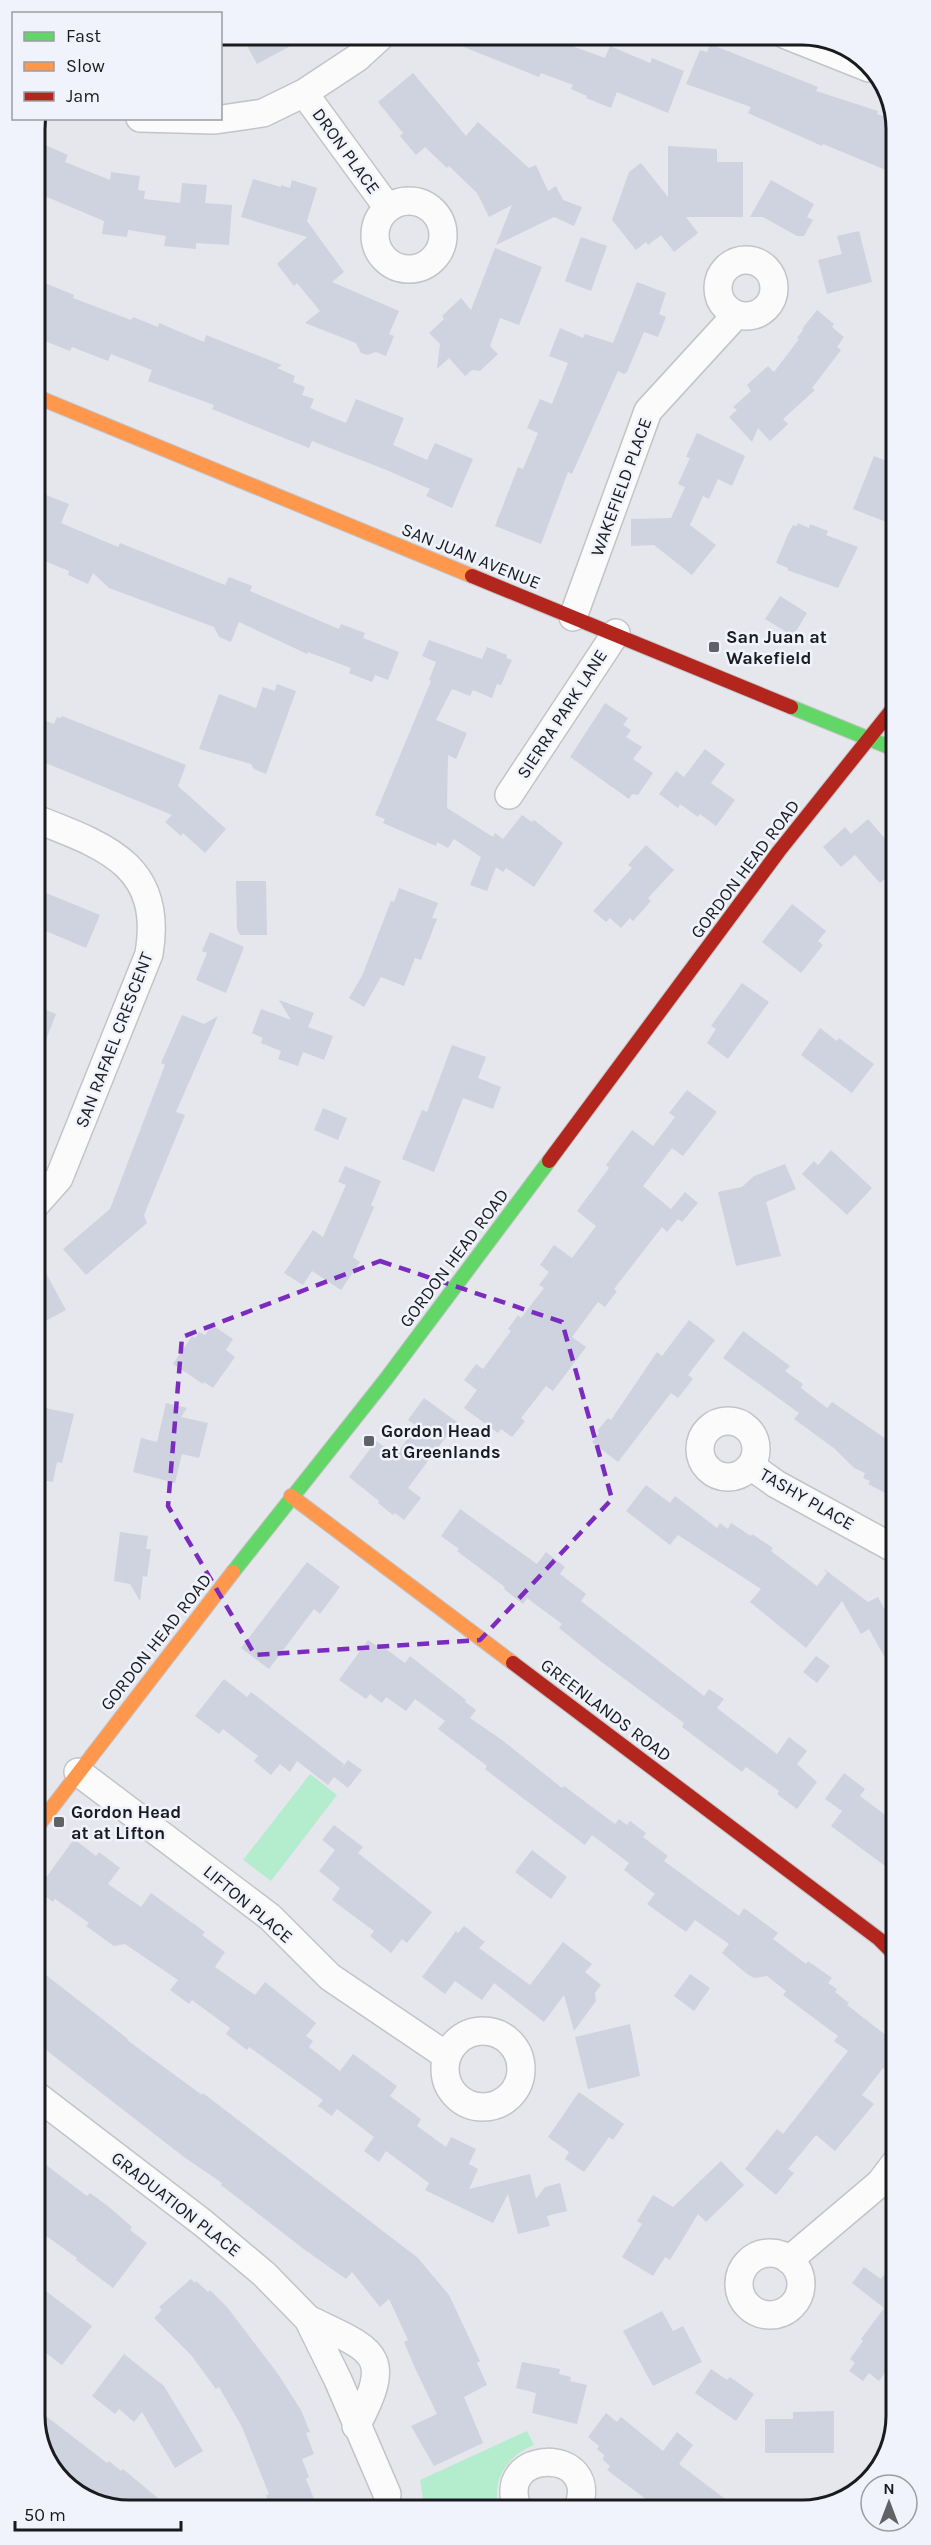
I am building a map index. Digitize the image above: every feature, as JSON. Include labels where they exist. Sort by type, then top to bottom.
[{"type":"street","points":[[222,119],[263,113],[304,93],[357,58],[371,45]]},
{"type":"street","points":[[815,46],[852,61]]},
{"type":"street","name":"DRON PLACE","points":[[304,93],[388,208]]},
{"type":"street","name":"WAKEFIELD PLACE","points":[[573,617],[648,411],[736,315]]},
{"type":"street","name":"SAN JUAN AVENUE","points":[[45,400],[886,746]]},
{"type":"street","name":"SIERRA PARK LANE","points":[[509,795],[616,633]]},
{"type":"street","name":"GORDON HEAD ROAD","points":[[45,1816],[291,1496],[386,1379],[779,851],[886,717]]},
{"type":"street","name":"SAN RAFAEL CRESCENT","points":[[45,823],[98,844],[123,861],[142,886],[151,907],[153,929],[149,954],[59,1178],[45,1194]]},
{"type":"street","name":"TASHY PLACE","points":[[751,1466],[776,1484],[886,1544]]},
{"type":"street","name":"GREENLANDS ROAD","points":[[291,1496],[886,1946]]},
{"type":"street","name":"LIFTON PLACE","points":[[78,1772],[270,1917],[330,1977],[447,2056]]},
{"type":"street","name":"GRADUATION PLACE","points":[[45,2102],[221,2238],[264,2274],[308,2319],[338,2380],[387,2494]]},
{"type":"street","points":[[789,2260],[880,2183],[886,2175]]},
{"type":"street","name":"GRADUATION PLACE","points":[[308,2319],[358,2343],[372,2357],[377,2374],[371,2398],[356,2426]]},
{"type":"street","points":[[516,2500],[514,2491],[523,2471],[542,2461],[563,2464],[572,2471],[581,2491],[579,2500]]},
{"type":"highlighted area","points":[[380,1261],[562,1322],[612,1499],[480,1640],[255,1655],[168,1506],[182,1337]]},
{"type":"green space","points":[[310,1774],[337,1795],[271,1881],[243,1860]]},
{"type":"green space","points":[[527,2431],[534,2445],[516,2456],[503,2470],[497,2488],[497,2500],[422,2500],[420,2480]]},
{"type":"building","points":[[247,45],[292,45],[257,64]]},
{"type":"building","points":[[459,45],[569,45],[605,58],[610,46],[650,63],[652,58],[684,71],[668,113],[617,92],[611,108],[571,89],[573,85],[541,73],[539,77]]},
{"type":"building","points":[[710,45],[713,45],[818,87],[816,91],[878,111],[877,114],[885,118],[886,170],[823,144],[822,146],[748,113],[751,107],[686,84],[700,50],[707,52]]},
{"type":"building","points":[[413,73],[466,136],[478,122],[529,168],[536,165],[548,191],[556,186],[563,200],[582,207],[574,226],[554,217],[496,245],[512,205],[489,217],[477,193],[449,166],[447,168],[425,147],[416,155],[400,136],[403,133],[378,102]]},
{"type":"building","points":[[45,145],[68,155],[65,162],[110,180],[111,172],[140,176],[138,190],[145,191],[144,199],[180,203],[182,183],[207,185],[205,203],[232,205],[229,245],[196,243],[196,249],[164,246],[166,236],[128,230],[127,237],[102,234],[104,221],[45,196]]},
{"type":"building","points":[[668,146],[717,149],[717,162],[743,162],[743,217],[686,217],[698,233],[674,252],[661,235],[648,245],[646,242],[636,250],[612,220],[629,172],[641,163],[668,197]]},
{"type":"building","points":[[253,179],[290,188],[292,180],[317,188],[307,221],[344,272],[332,282],[399,311],[389,334],[394,336],[386,356],[376,352],[367,355],[361,353],[356,343],[305,323],[320,311],[297,283],[294,286],[277,264],[307,237],[241,217]]},
{"type":"building","points":[[771,180],[814,204],[807,217],[813,220],[804,236],[797,236],[763,217],[750,217]]},
{"type":"building","points":[[859,231],[872,282],[827,294],[818,260],[842,254],[837,236]]},
{"type":"building","points":[[581,237],[607,246],[591,291],[565,281]]},
{"type":"building","points":[[495,248],[542,267],[519,325],[500,318],[490,346],[498,354],[480,371],[472,370],[465,376],[449,358],[437,369],[440,344],[429,333],[444,319],[442,316],[461,298],[471,310]]},
{"type":"building","points":[[637,282],[666,293],[659,314],[666,317],[658,337],[644,332],[627,372],[624,374],[618,371],[572,474],[568,472],[541,544],[495,526],[518,467],[523,469],[538,433],[527,428],[540,399],[552,404],[568,363],[549,356],[560,328],[583,338],[585,334],[613,343]]},
{"type":"building","points":[[45,283],[74,295],[73,298],[131,320],[133,317],[158,327],[159,323],[204,342],[206,335],[282,365],[277,368],[295,376],[293,382],[305,387],[302,395],[314,399],[310,408],[346,423],[356,399],[404,418],[393,445],[427,460],[435,443],[473,459],[452,508],[426,496],[430,489],[384,469],[312,441],[309,448],[212,409],[214,405],[148,381],[152,370],[111,354],[108,361],[72,347],[70,351],[45,341]]},
{"type":"building","points":[[817,310],[834,324],[832,327],[844,337],[837,347],[841,350],[812,388],[815,390],[783,419],[788,424],[770,441],[758,428],[752,442],[729,417],[737,410],[733,407],[751,391],[747,385],[768,366],[774,372]]},
{"type":"building","points":[[697,433],[745,456],[732,486],[718,479],[709,499],[703,496],[690,525],[716,545],[692,575],[654,545],[631,546],[631,519],[671,518],[685,487],[678,484],[690,458],[686,457]]},
{"type":"building","points":[[874,456],[886,461],[886,522],[853,509]]},
{"type":"building","points":[[46,495],[69,504],[61,523],[118,547],[120,543],[225,585],[229,577],[252,586],[250,591],[339,629],[341,624],[365,633],[363,638],[399,652],[388,680],[375,675],[372,682],[349,673],[351,668],[308,652],[307,654],[239,622],[231,642],[219,637],[214,627],[109,588],[93,573],[88,584],[68,575],[69,571],[45,561]]},
{"type":"building","points":[[798,523],[809,528],[810,524],[828,531],[826,535],[858,547],[838,588],[787,570],[788,568],[776,563],[788,534],[793,525],[797,526]]},
{"type":"building","points":[[780,596],[807,613],[793,636],[765,619]]},
{"type":"building","points":[[429,640],[482,659],[487,647],[507,655],[506,658],[512,660],[501,685],[497,684],[492,698],[473,690],[470,696],[452,689],[436,720],[467,733],[456,759],[448,755],[447,808],[493,837],[495,833],[503,839],[522,815],[532,822],[534,820],[563,843],[534,887],[506,868],[503,872],[496,867],[487,891],[470,885],[481,857],[454,839],[448,848],[437,842],[436,846],[383,823],[385,819],[375,815],[431,681],[429,680],[436,662],[422,656]]},
{"type":"building","points":[[277,684],[296,691],[266,774],[254,769],[251,764],[199,749],[219,694],[256,708],[263,687],[275,691]]},
{"type":"building","points":[[605,703],[628,718],[623,725],[631,730],[626,737],[642,747],[633,759],[653,773],[638,795],[632,794],[629,799],[570,757]]},
{"type":"building","points":[[62,716],[186,765],[178,786],[226,829],[205,853],[183,833],[181,836],[165,822],[172,815],[45,763],[45,721],[54,724],[57,717]]},
{"type":"building","points":[[705,749],[725,764],[711,783],[735,800],[716,826],[700,814],[698,817],[680,804],[678,808],[659,794],[676,771],[684,777]]},
{"type":"building","points":[[868,819],[886,840],[886,878],[880,883],[855,855],[841,867],[823,847],[845,827],[851,834]]},
{"type":"building","points":[[646,845],[674,870],[648,898],[651,901],[633,921],[630,918],[621,928],[610,918],[606,922],[593,911],[632,868],[628,865]]},
{"type":"building","points":[[236,881],[266,881],[267,935],[240,935],[237,929]]},
{"type":"building","points":[[399,888],[438,903],[432,918],[437,919],[421,960],[415,958],[404,986],[381,977],[364,1007],[349,998],[362,976],[391,901],[394,902]]},
{"type":"building","points":[[46,893],[100,915],[86,948],[45,931]]},
{"type":"building","points":[[792,904],[826,931],[818,941],[823,945],[801,973],[762,942]]},
{"type":"building","points":[[210,932],[244,947],[226,993],[196,980],[207,953],[202,951]]},
{"type":"building","points":[[742,983],[769,1002],[728,1059],[707,1043],[716,1029],[711,1026]]},
{"type":"building","points":[[279,1000],[314,1013],[308,1027],[333,1036],[324,1060],[303,1052],[298,1066],[278,1059],[281,1051],[261,1043],[263,1038],[252,1033],[261,1009],[291,1020]]},
{"type":"building","points":[[45,1010],[56,1014],[45,1042]]},
{"type":"building","points":[[182,1015],[204,1024],[218,1016],[176,1112],[185,1115],[144,1215],[147,1223],[86,1275],[63,1249],[110,1209],[165,1065],[161,1063]]},
{"type":"building","points":[[820,1028],[837,1041],[839,1038],[874,1064],[852,1093],[801,1055]]},
{"type":"building","points":[[452,1045],[486,1057],[478,1078],[501,1087],[493,1109],[463,1098],[434,1172],[402,1159],[422,1110],[427,1112]]},
{"type":"building","points":[[687,1090],[717,1112],[683,1156],[672,1148],[643,1186],[671,1209],[685,1192],[698,1203],[682,1222],[678,1219],[667,1232],[662,1227],[614,1289],[617,1291],[605,1307],[598,1302],[572,1337],[586,1347],[553,1391],[546,1386],[521,1418],[525,1421],[512,1437],[501,1429],[498,1433],[464,1408],[477,1390],[464,1380],[476,1364],[483,1369],[511,1331],[508,1329],[518,1315],[521,1318],[544,1288],[539,1285],[549,1272],[540,1265],[554,1245],[572,1258],[596,1226],[577,1211],[609,1168],[606,1165],[632,1130],[653,1146],[675,1117],[669,1113]]},
{"type":"building","points":[[323,1108],[347,1118],[338,1140],[314,1130]]},
{"type":"building","points":[[831,1150],[872,1188],[847,1215],[802,1174],[814,1161],[818,1165]]},
{"type":"building","points":[[785,1164],[796,1189],[766,1202],[781,1256],[736,1266],[718,1192],[742,1187],[754,1176]]},
{"type":"building","points":[[345,1166],[381,1181],[371,1205],[374,1207],[353,1257],[360,1262],[341,1290],[312,1271],[303,1285],[284,1273],[313,1230],[323,1237],[346,1185],[338,1182]]},
{"type":"building","points":[[45,1272],[66,1310],[45,1321]]},
{"type":"building","points":[[689,1320],[715,1340],[688,1375],[693,1379],[678,1398],[671,1393],[618,1462],[592,1442],[599,1433],[597,1431],[608,1418],[611,1420],[657,1352],[662,1356]]},
{"type":"building","points":[[212,1325],[233,1339],[226,1350],[235,1357],[213,1388],[173,1364],[192,1336],[195,1338],[199,1332],[205,1335]]},
{"type":"building","points":[[743,1331],[790,1366],[785,1371],[803,1384],[801,1388],[827,1408],[832,1402],[886,1439],[886,1493],[868,1484],[870,1481],[863,1478],[865,1473],[854,1468],[835,1449],[794,1419],[799,1413],[723,1358]]},
{"type":"building","points":[[424,1398],[457,1422],[408,1488],[421,1498],[404,1520],[395,1513],[393,1515],[349,1477],[376,1441],[396,1455],[417,1426],[408,1420]]},
{"type":"building","points":[[166,1403],[187,1408],[181,1417],[208,1423],[199,1458],[182,1454],[175,1483],[133,1472],[141,1438],[157,1442]]},
{"type":"building","points":[[45,1408],[74,1414],[62,1463],[57,1462],[53,1482],[45,1480]]},
{"type":"building","points":[[646,1485],[670,1503],[675,1496],[717,1528],[720,1523],[728,1529],[731,1523],[751,1536],[752,1534],[773,1548],[771,1551],[817,1586],[827,1573],[824,1569],[868,1602],[878,1597],[886,1612],[886,1660],[869,1629],[861,1634],[842,1601],[806,1648],[750,1602],[761,1589],[678,1535],[670,1545],[626,1511]]},
{"type":"building","points":[[460,1509],[537,1564],[546,1552],[565,1567],[560,1574],[586,1594],[581,1601],[704,1696],[709,1689],[724,1699],[717,1708],[777,1754],[789,1737],[807,1751],[797,1764],[817,1782],[797,1809],[777,1794],[779,1791],[746,1767],[742,1772],[682,1727],[684,1723],[559,1628],[562,1624],[527,1598],[523,1604],[504,1589],[505,1587],[457,1551],[459,1549],[441,1536]]},
{"type":"building","points":[[120,1532],[148,1536],[146,1549],[151,1549],[147,1577],[143,1576],[140,1601],[130,1584],[114,1581]]},
{"type":"building","points":[[307,1562],[340,1587],[320,1614],[314,1609],[269,1669],[241,1648]]},
{"type":"building","points":[[368,1640],[377,1646],[379,1644],[405,1663],[410,1656],[476,1710],[470,1718],[502,1740],[562,1788],[564,1786],[615,1824],[619,1819],[627,1825],[630,1821],[646,1833],[643,1837],[668,1856],[664,1861],[739,1916],[744,1908],[778,1933],[773,1939],[806,1964],[808,1961],[832,1978],[828,1983],[837,1989],[835,1992],[849,2003],[847,2005],[886,2035],[886,2070],[883,2068],[862,2095],[874,2104],[835,2151],[816,2135],[788,2169],[794,2173],[776,2195],[745,2169],[777,2129],[783,2134],[848,2051],[834,2041],[838,2036],[783,1995],[786,1991],[767,1976],[754,1978],[747,1974],[722,1953],[729,1944],[695,1920],[686,1932],[647,1904],[655,1894],[624,1870],[629,1863],[592,1835],[585,1845],[520,1796],[485,1769],[487,1766],[438,1729],[445,1721],[415,1699],[406,1711],[386,1697],[382,1703],[370,1694],[366,1699],[339,1680]]},
{"type":"building","points":[[816,1656],[830,1666],[817,1683],[803,1672]]},
{"type":"building","points":[[224,1679],[247,1697],[251,1692],[344,1764],[341,1769],[348,1760],[362,1770],[348,1788],[334,1777],[328,1785],[297,1761],[290,1772],[280,1764],[271,1775],[254,1761],[258,1756],[223,1729],[219,1734],[195,1716]]},
{"type":"building","points":[[844,1773],[865,1789],[860,1796],[886,1816],[886,1867],[831,1826],[842,1811],[825,1799]]},
{"type":"building","points":[[334,1825],[363,1847],[358,1853],[432,1912],[407,1943],[402,1939],[391,1953],[370,1936],[374,1931],[332,1900],[340,1888],[319,1871],[335,1850],[322,1840]]},
{"type":"building","points":[[74,1839],[96,1856],[99,1852],[120,1868],[108,1884],[141,1907],[151,1893],[205,1932],[202,1935],[225,1952],[215,1967],[255,1995],[265,1982],[316,2023],[306,2036],[313,2041],[309,2047],[340,2071],[353,2054],[397,2086],[390,2096],[421,2119],[417,2126],[446,2147],[451,2137],[476,2149],[469,2164],[478,2169],[469,2189],[530,2174],[536,2199],[545,2187],[560,2183],[567,2211],[547,2216],[550,2226],[518,2234],[508,2194],[493,2223],[425,2190],[429,2183],[386,2151],[379,2162],[364,2151],[374,2137],[337,2109],[332,2116],[318,2106],[323,2100],[249,2047],[247,2050],[226,2034],[230,2028],[192,2000],[189,2004],[170,1990],[178,1980],[125,1944],[114,1946],[86,1926],[89,1923],[55,1899],[53,1902],[45,1896],[45,1879]]},
{"type":"building","points":[[532,1850],[567,1877],[551,1899],[515,1872]]},
{"type":"building","points":[[464,1926],[485,1942],[479,1948],[530,1985],[563,1942],[592,1964],[585,1972],[601,1985],[595,1993],[596,2001],[574,2031],[564,1995],[544,2022],[494,1983],[482,2000],[455,1981],[445,1994],[422,1977],[456,1931],[458,1933]]},
{"type":"building","points":[[45,1974],[127,2040],[202,2095],[203,2093],[418,2258],[449,2295],[480,2361],[477,2363],[487,2385],[464,2397],[483,2443],[434,2466],[411,2426],[437,2414],[404,2342],[408,2340],[389,2299],[380,2307],[352,2272],[346,2279],[221,2185],[222,2183],[184,2157],[45,2049]]},
{"type":"building","points":[[690,1974],[710,1988],[694,2011],[674,1996]]},
{"type":"building","points":[[630,2024],[640,2076],[588,2089],[575,2037]]},
{"type":"building","points":[[579,2092],[624,2124],[613,2140],[609,2137],[584,2172],[565,2159],[569,2152],[548,2137]]},
{"type":"building","points":[[721,2161],[744,2185],[706,2222],[698,2214],[670,2260],[665,2257],[653,2276],[622,2257],[642,2224],[637,2221],[653,2195],[673,2207]]},
{"type":"building","points":[[45,2164],[87,2196],[90,2193],[109,2207],[132,2227],[130,2230],[147,2243],[113,2288],[76,2260],[77,2258],[45,2235]]},
{"type":"building","points":[[864,2267],[881,2279],[886,2272],[886,2372],[879,2381],[869,2373],[863,2381],[849,2371],[855,2363],[850,2359],[863,2341],[861,2339],[884,2308],[852,2283]]},
{"type":"building","points":[[191,2279],[208,2292],[210,2290],[227,2307],[278,2374],[301,2410],[310,2432],[306,2433],[314,2454],[302,2459],[309,2477],[306,2479],[314,2500],[268,2500],[266,2495],[269,2494],[242,2427],[219,2387],[216,2389],[191,2355],[154,2318],[162,2310],[159,2307]]},
{"type":"building","points":[[45,2290],[92,2326],[62,2365],[45,2352]]},
{"type":"building","points":[[662,2311],[673,2331],[683,2326],[702,2362],[653,2386],[623,2331]]},
{"type":"building","points":[[124,2354],[164,2386],[203,2451],[175,2468],[142,2412],[134,2422],[119,2409],[115,2414],[92,2396]]},
{"type":"building","points":[[522,2362],[560,2369],[559,2374],[571,2377],[570,2381],[587,2385],[577,2424],[532,2413],[536,2393],[516,2388]]},
{"type":"building","points":[[711,2369],[727,2380],[730,2377],[754,2394],[736,2421],[695,2393]]},
{"type":"building","points":[[834,2411],[834,2453],[765,2453],[765,2419],[793,2419],[793,2412]]},
{"type":"building","points":[[606,2413],[617,2422],[621,2417],[663,2451],[677,2432],[693,2445],[679,2464],[726,2500],[647,2500],[607,2470],[610,2466],[603,2460],[604,2455],[597,2449],[599,2446],[588,2437]]},
{"type":"building","points":[[45,2415],[107,2463],[109,2461],[121,2471],[123,2469],[160,2500],[124,2500],[107,2497],[82,2486],[59,2463],[48,2438]]},
{"type":"traffic: fast","points":[[791,707],[886,746]]},
{"type":"traffic: fast","points":[[233,1572],[386,1379],[549,1161]]},
{"type":"traffic: slow","points":[[45,400],[472,576]]},
{"type":"traffic: slow","points":[[291,1496],[513,1663]]},
{"type":"traffic: slow","points":[[45,1817],[233,1572]]},
{"type":"traffic: jam","points":[[472,576],[791,707]]},
{"type":"traffic: jam","points":[[549,1161],[779,851],[886,717]]},
{"type":"traffic: jam","points":[[513,1663],[886,1946]]},
{"type":"place","name":"San Juan at Wakefield","points":[[714,647]]},
{"type":"place","name":"Gordon Head at Greenlands","points":[[369,1441]]},
{"type":"place","name":"Gordon Head at at Lifton","points":[[59,1822]]}]
